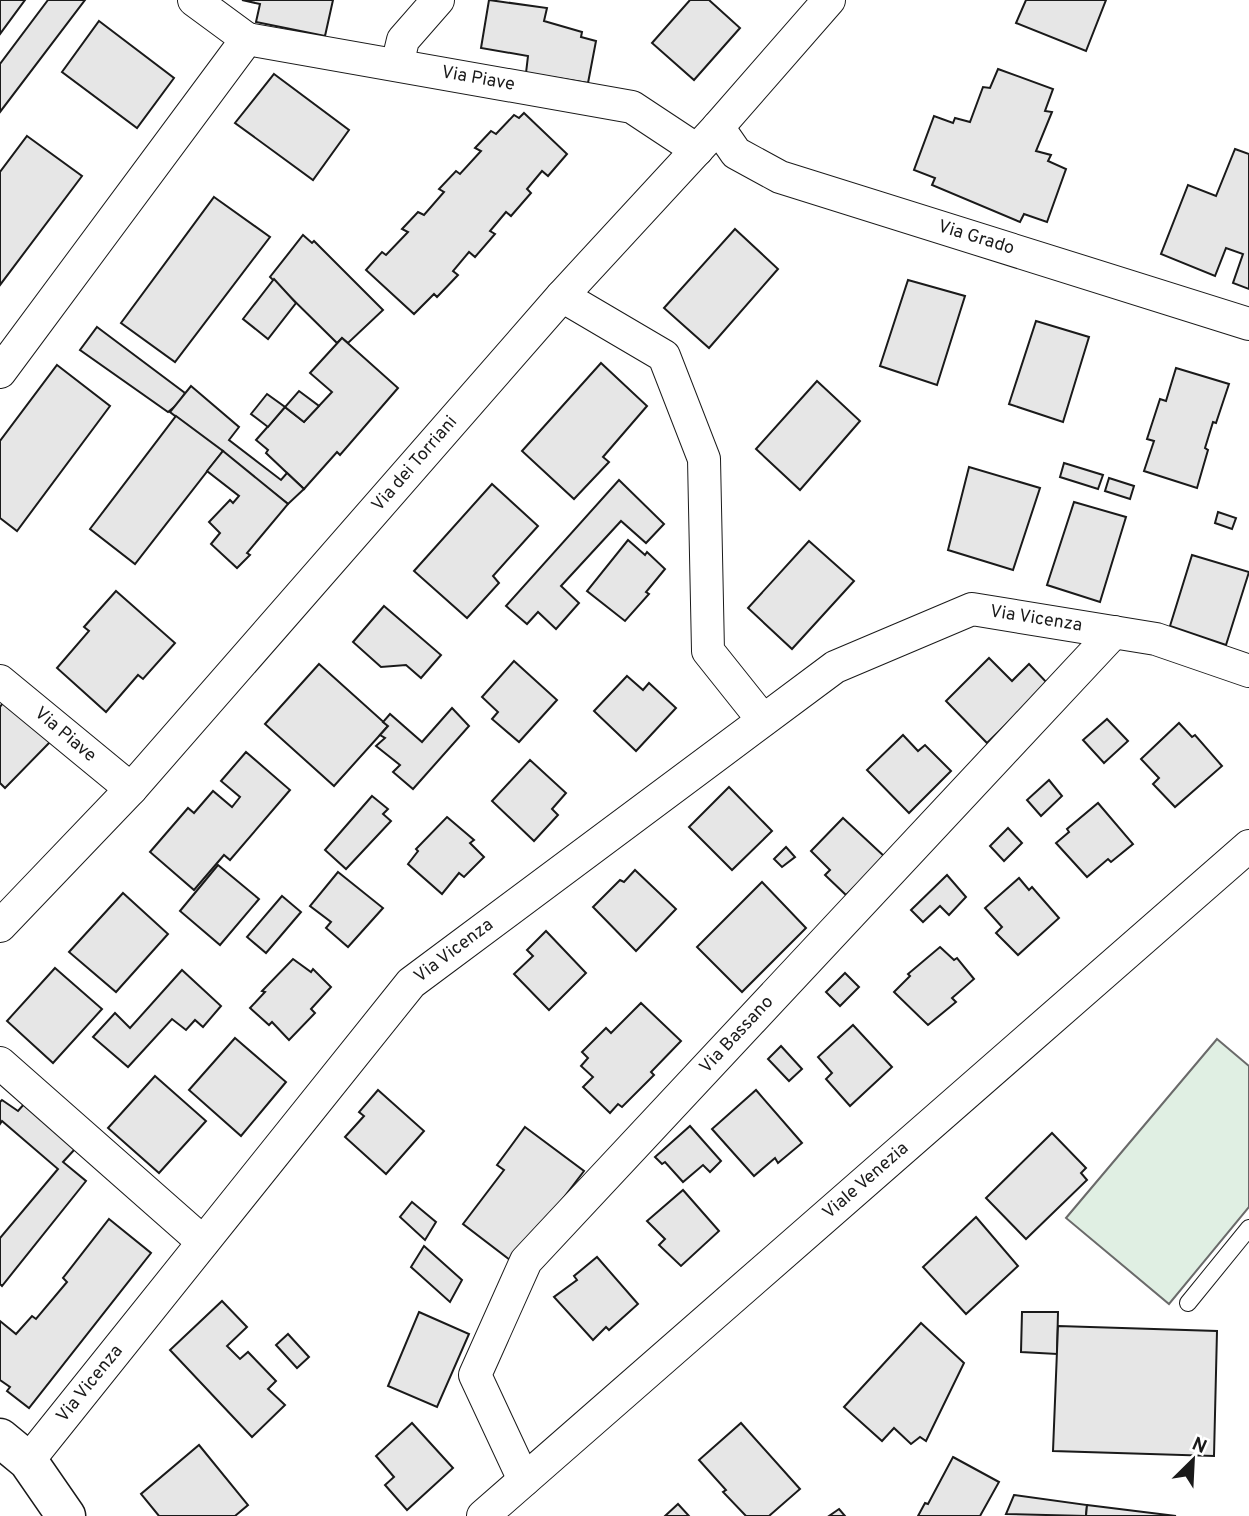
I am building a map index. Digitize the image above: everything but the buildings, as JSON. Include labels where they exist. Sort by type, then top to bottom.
[{"type":"street","name":"Via Piave","points":[[194,0],[247,39],[632,107],[708,139]]},
{"type":"street","points":[[397,65],[403,40],[438,0]]},
{"type":"street","name":"Via dei Torriani","points":[[0,926],[131,789],[562,296],[708,139],[829,0]]},
{"type":"street","points":[[0,372],[247,39]]},
{"type":"street","name":"Via Grado","points":[[708,139],[780,177],[1249,324]]},
{"type":"street","points":[[562,296],[664,356],[704,459],[708,651],[763,720]]},
{"type":"street","name":"Via Vicenza","points":[[14,1450],[204,1242],[411,983],[835,667],[972,609],[1156,639],[1249,671]]},
{"type":"street","name":"Via Bassano","points":[[524,1480],[475,1375],[526,1261],[1114,632]]},
{"type":"street","name":"Via Piave","points":[[0,681],[131,789]]},
{"type":"street","name":"Viale Venezia","points":[[483,1516],[1249,846]]},
{"type":"street","points":[[0,1063],[204,1242]]},
{"type":"street","points":[[14,1450],[66,1516]]},
{"type":"lane","points":[[1188,1303],[1249,1228]]},
{"type":"green space","points":[[1217,1039],[1249,1066],[1249,1207],[1169,1304],[1066,1218]]}]
